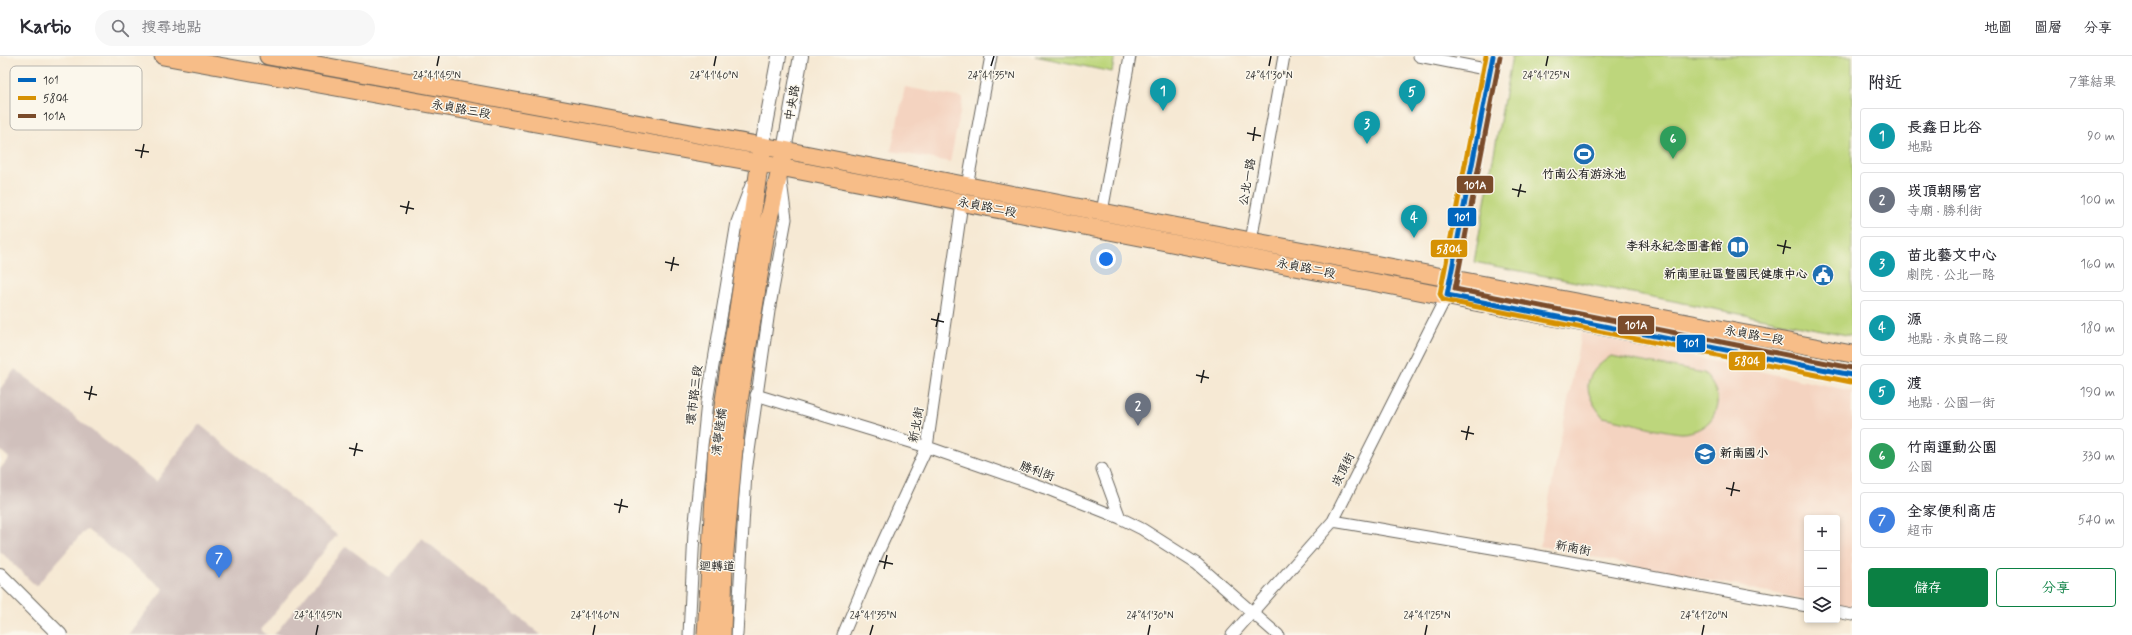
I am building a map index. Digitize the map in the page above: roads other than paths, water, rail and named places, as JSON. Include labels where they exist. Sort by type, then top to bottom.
[{"type":"main road","name":"永貞路三段","points":[[163,56],[759,163]]},
{"type":"main road","name":"永貞路三段","points":[[268,56],[784,150]]},
{"type":"main road","points":[[758,232],[759,163],[762,146]]},
{"type":"main road","points":[[758,232],[780,167],[784,150]]},
{"type":"main road","name":"永貞路二段","points":[[784,150],[1251,241],[1852,354]]},
{"type":"main road","name":"永貞路二段","points":[[759,163],[962,204],[1447,295],[1852,375]]},
{"type":"main road","points":[[1171,243],[1174,225]]},
{"type":"main road","name":"清寧陸橋","points":[[706,635],[717,446],[758,232]]},
{"type":"main road","name":"清寧陸橋","points":[[722,635],[724,563],[737,414],[758,232]]},
{"type":"street","name":"中央路","points":[[762,146],[779,56]]},
{"type":"street","name":"中央路","points":[[784,150],[801,56]]},
{"type":"street","points":[[967,186],[991,56]]},
{"type":"street","points":[[1102,212],[1130,56]]},
{"type":"street","name":"公北一路","points":[[1251,241],[1284,56]]},
{"type":"street","points":[[1419,56],[1491,63],[1452,278],[1447,295]]},
{"type":"street","name":"環市路三段","points":[[689,635],[695,518],[706,402],[737,222],[759,163]]},
{"type":"street","points":[[737,635],[746,472],[756,395],[786,220],[780,167]]},
{"type":"street","name":"新北街","points":[[843,635],[874,561],[927,447],[962,204]]},
{"type":"street","name":"崁頂街","points":[[1232,635],[1333,521],[1447,295]]},
{"type":"street","name":"勝利街","points":[[756,395],[927,447],[1045,488],[1120,518],[1142,529],[1196,564],[1278,635]]},
{"type":"street","points":[[1102,468],[1120,518]]},
{"type":"street","name":"新南街","points":[[1333,521],[1533,555],[1804,605]]},
{"type":"street","points":[[0,575],[60,635]]},
{"type":"street","name":"迴轉道","points":[[692,584],[740,585]]},
{"type":"street","points":[[1840,613],[1852,615]]},
{"type":"place","name":"長鑫日比谷","points":[[1163,111]]},
{"type":"place","name":"渡","points":[[1412,112]]},
{"type":"place","name":"苗北藝文中心","points":[[1367,144]]},
{"type":"place","name":"竹南公有游泳池","points":[[1584,154]]},
{"type":"place","name":"竹南運動公園","points":[[1673,159]]},
{"type":"place","name":"源","points":[[1414,238]]},
{"type":"place","name":"李科永紀念圖書館","points":[[1738,247]]},
{"type":"place","name":"新南里社區暨國民健康中心","points":[[1823,275]]},
{"type":"place","name":"崁頂朝陽宮","points":[[1138,426]]},
{"type":"place","name":"新南國小","points":[[1705,454]]},
{"type":"place","name":"全家便利商店","points":[[219,578]]}]
